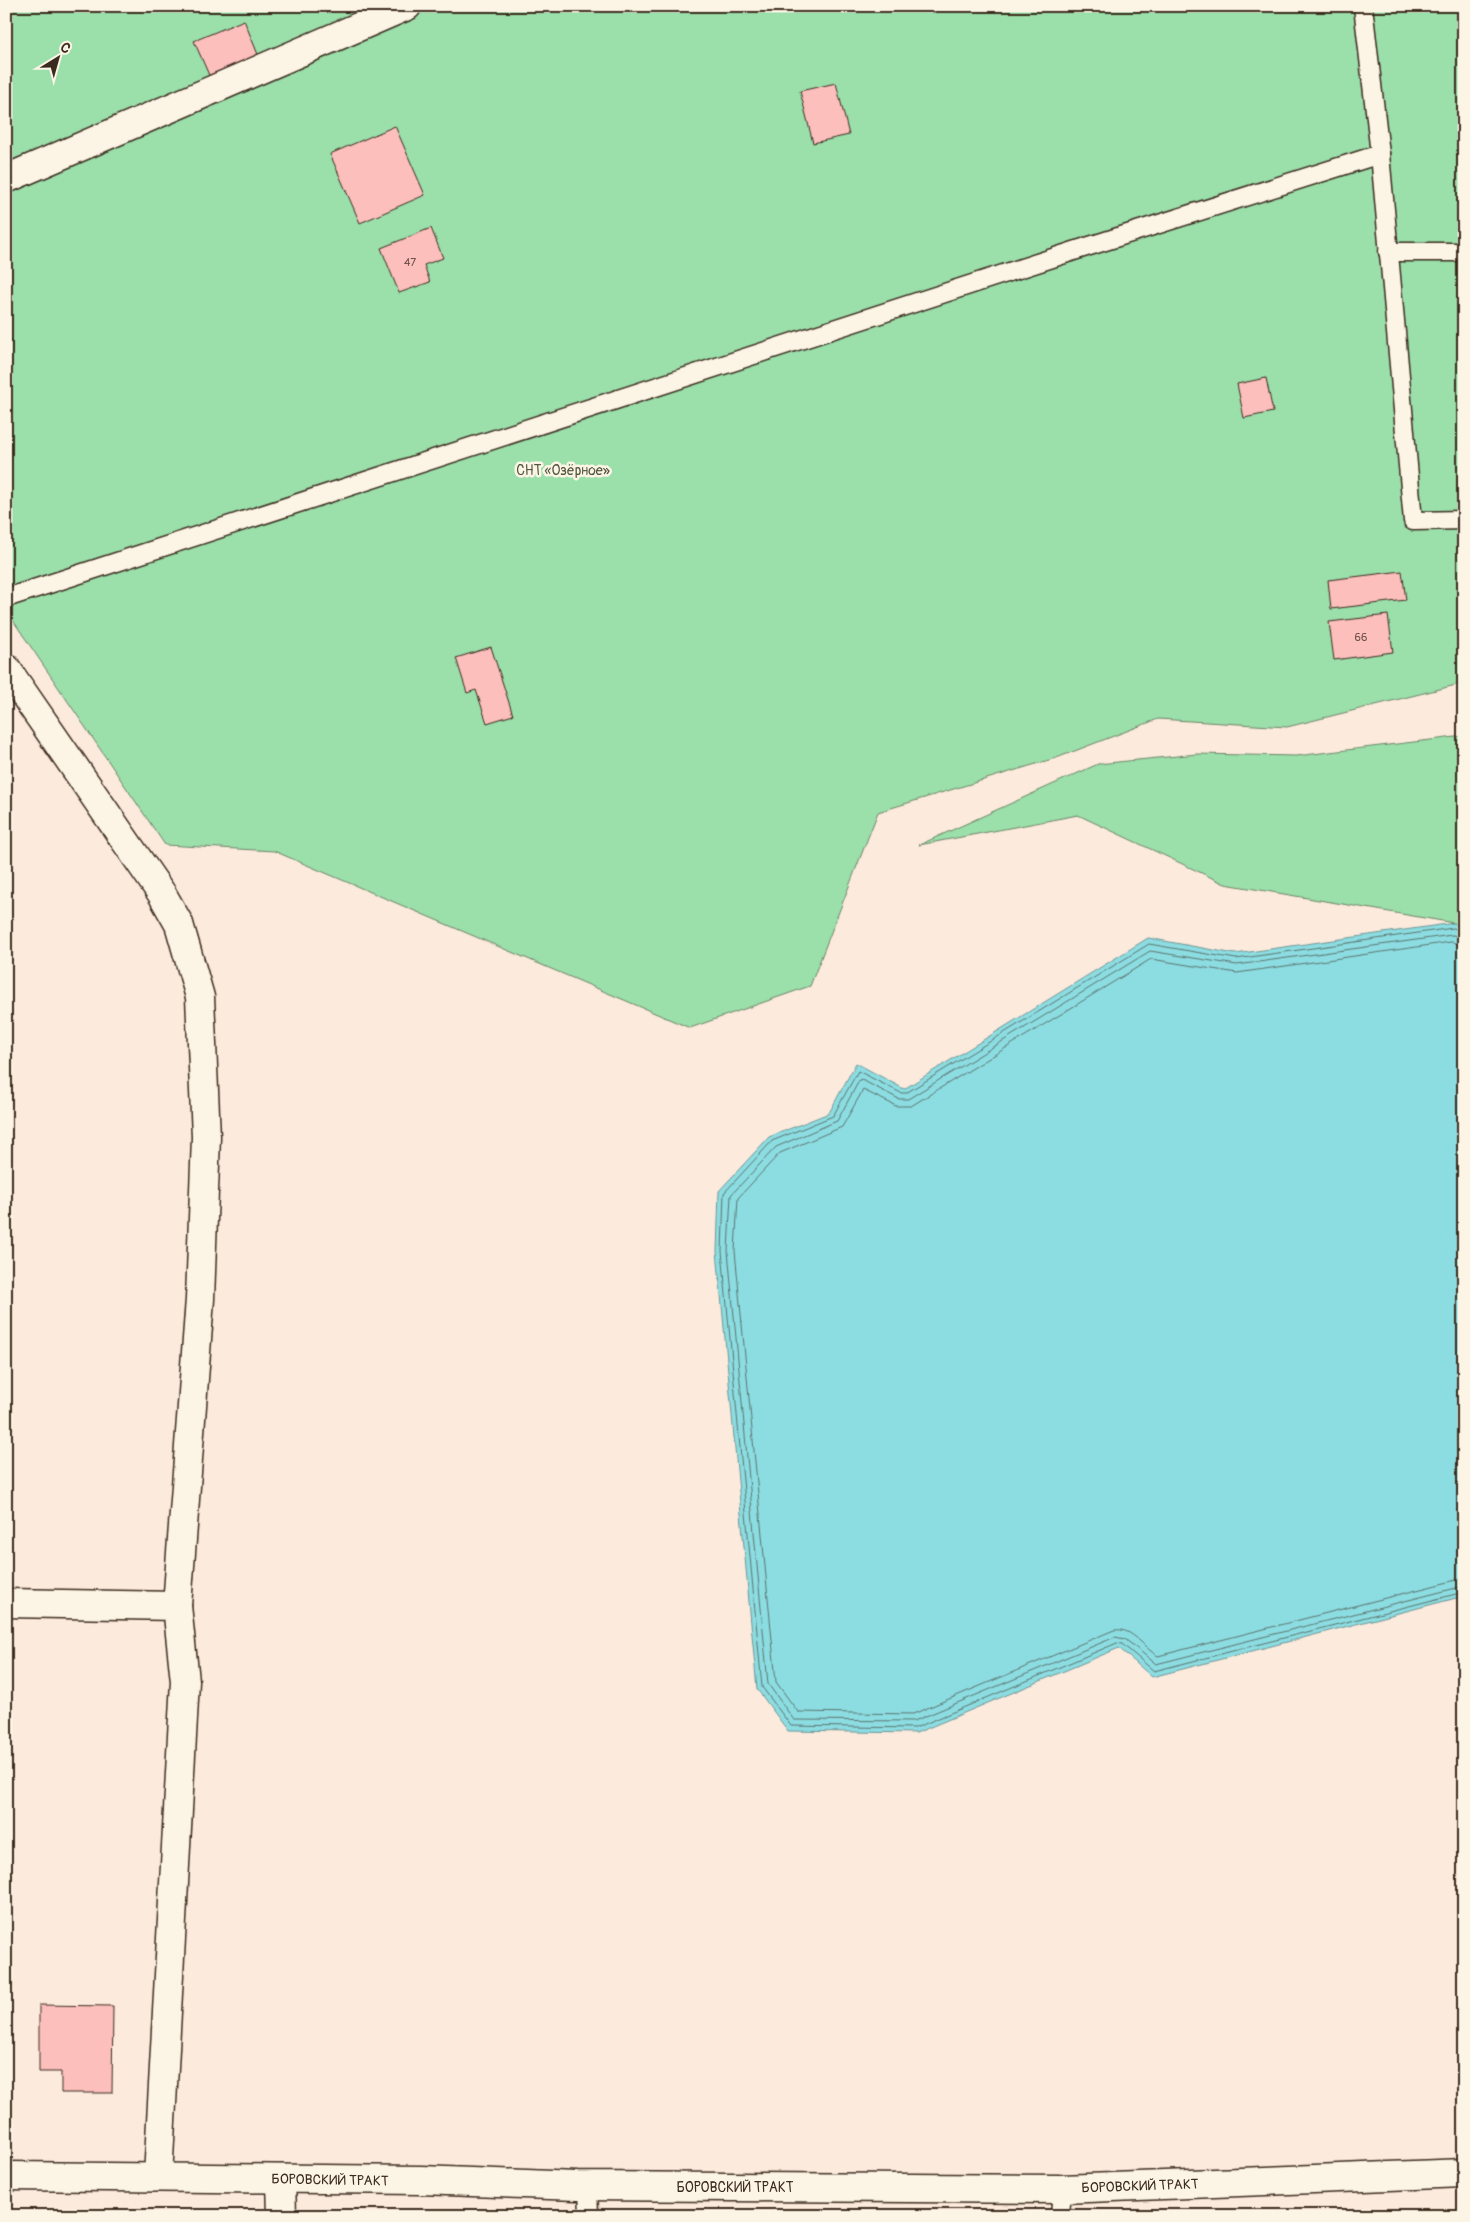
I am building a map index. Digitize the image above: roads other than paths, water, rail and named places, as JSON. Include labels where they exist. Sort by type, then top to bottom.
[{"type":"street","points":[[6,179],[407,6]]},
{"type":"street","points":[[6,668],[162,894],[179,924],[200,997],[206,1137],[200,1299],[177,1606],[185,1681],[158,2177]]},
{"type":"street","points":[[6,1603],[177,1606]]},
{"type":"street","name":"БОРОВСКИЙ ТРАКТ","points":[[6,2176],[421,2180],[1061,2203],[1464,2173]]},
{"type":"street","points":[[282,2179],[282,2216]]},
{"type":"lane","points":[[1363,6],[1380,154],[1412,520],[1464,520]]},
{"type":"lane","points":[[6,598],[1077,250],[1380,154]]},
{"type":"lane","points":[[1388,252],[1464,252]]},
{"type":"lane","points":[[588,2186],[588,2216]]},
{"type":"water","points":[[1454,923],[1464,927],[1464,1596],[1152,1677],[1119,1648],[916,1733],[788,1731],[757,1689],[717,1251],[719,1191],[769,1137],[829,1113],[856,1063],[904,1089],[1148,938],[1235,954]]},
{"type":"park label","name":"СНТ «Озёрное»","points":[[563,470]]}]
